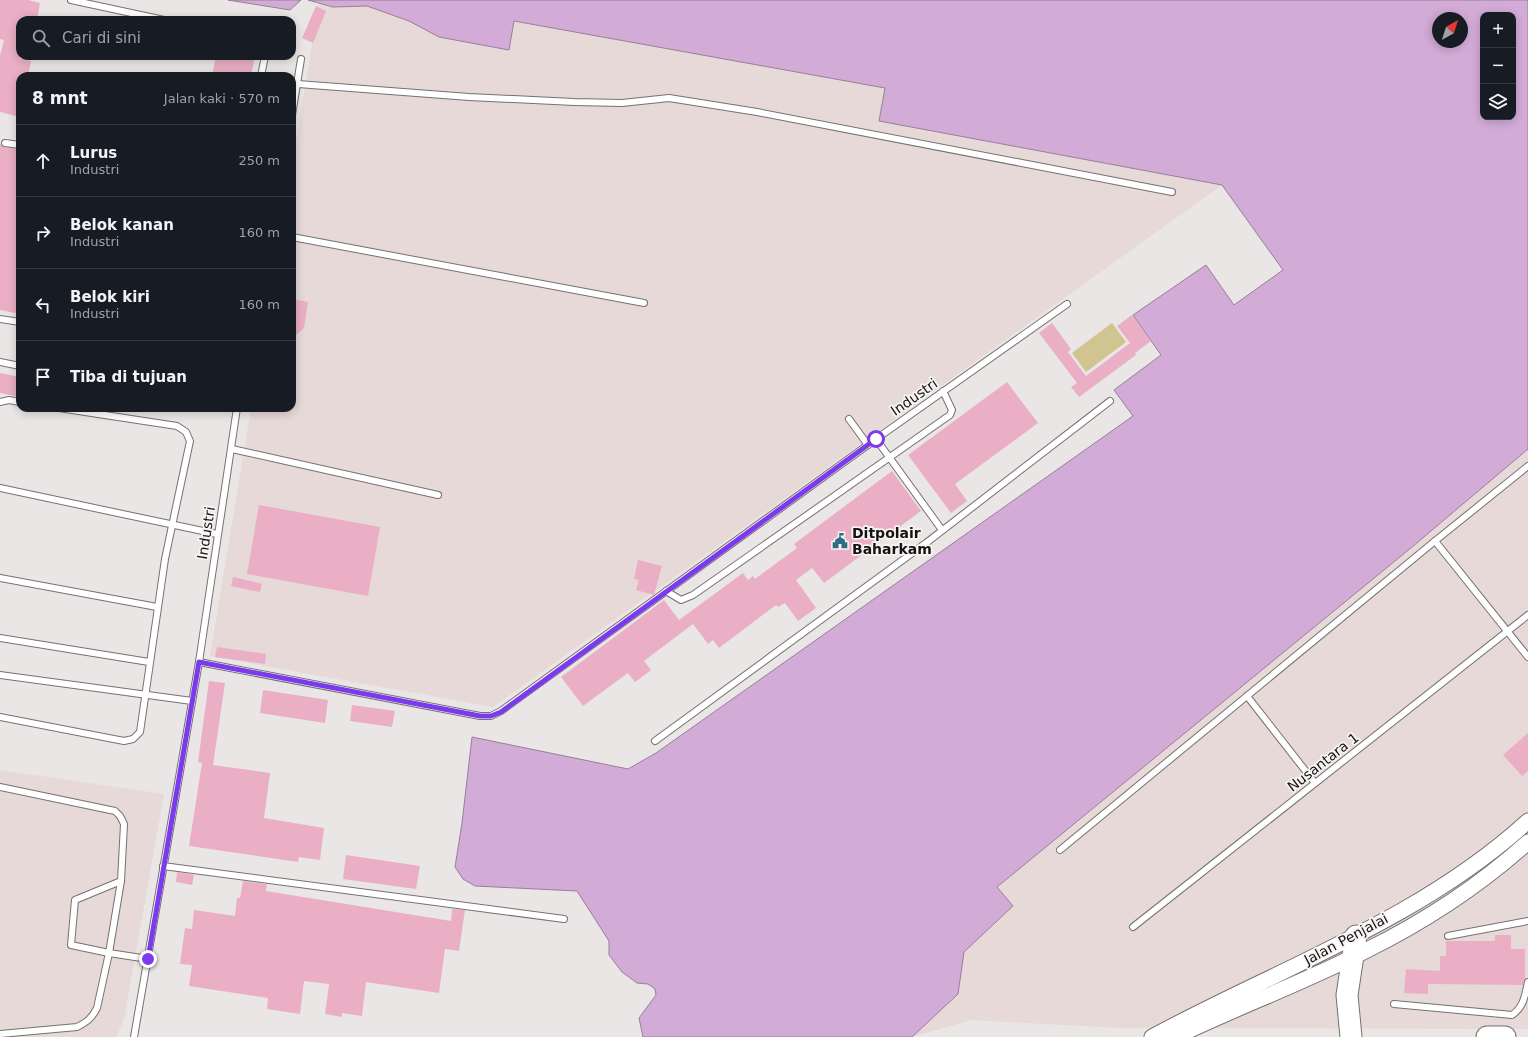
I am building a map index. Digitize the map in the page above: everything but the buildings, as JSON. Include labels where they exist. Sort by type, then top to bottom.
[{"type":"highway","points":[[1351,1037],[1347,995],[1356,936]]},
{"type":"highway","points":[[1487,1037],[1505,1037]]},
{"type":"street","name":"Jalan Penjalai","points":[[1152,1037],[1197,1012],[1356,936],[1416,902],[1459,874],[1515,833],[1528,821]]},
{"type":"street","name":"Jalan Penjalai","points":[[1175,1037],[1249,1002],[1352,958],[1426,918],[1482,882],[1527,846]]},
{"type":"lane","points":[[71,0],[145,16]]},
{"type":"lane","points":[[296,94],[301,59]]},
{"type":"lane","points":[[262,72],[264,60]]},
{"type":"lane","points":[[298,84],[469,97],[574,102],[622,103],[669,98],[757,112],[1172,192]]},
{"type":"lane","points":[[5,143],[16,144]]},
{"type":"lane","points":[[296,238],[644,303]]},
{"type":"lane","name":"Industri","points":[[199,662],[480,716],[491,716],[501,712],[876,439],[1067,304]]},
{"type":"lane","points":[[0,319],[16,321]]},
{"type":"lane","points":[[0,362],[16,365]]},
{"type":"lane","points":[[666,591],[681,600],[693,595],[888,456],[950,415],[952,410],[943,391]]},
{"type":"lane","points":[[0,402],[10,400],[16,401]]},
{"type":"lane","points":[[656,741],[774,656],[1110,401]]},
{"type":"lane","points":[[0,717],[124,741],[133,738],[140,732],[157,606],[172,523],[190,441],[186,432],[177,426],[85,412]]},
{"type":"lane","name":"Industri","points":[[134,1037],[199,662],[217,534],[237,412]]},
{"type":"lane","points":[[849,419],[868,445]]},
{"type":"lane","points":[[876,439],[942,530]]},
{"type":"lane","points":[[232,448],[438,495]]},
{"type":"lane","points":[[1060,850],[1528,466]]},
{"type":"lane","points":[[0,488],[172,523],[217,534]]},
{"type":"lane","points":[[1435,541],[1528,657]]},
{"type":"lane","points":[[0,578],[157,606]]},
{"type":"lane","name":"Nusantara 1","points":[[1133,927],[1528,615]]},
{"type":"lane","points":[[0,638],[149,662]]},
{"type":"lane","points":[[0,675],[145,696],[192,701]]},
{"type":"lane","points":[[1246,696],[1315,783]]},
{"type":"lane","points":[[0,787],[114,811],[120,816],[124,824],[121,881],[109,953],[97,1008],[93,1016],[86,1023],[77,1026],[0,1034]]},
{"type":"lane","points":[[1515,833],[1527,846]]},
{"type":"lane","points":[[163,866],[564,919]]},
{"type":"lane","points":[[121,881],[75,900],[71,945],[148,959]]},
{"type":"lane","points":[[1448,936],[1528,921]]},
{"type":"lane","points":[[1394,1004],[1512,1014],[1519,1010],[1524,1000],[1528,982]]},
{"type":"shaded area","points":[[228,0],[301,0],[290,10]]},
{"type":"shaded area","points":[[308,0],[1528,0],[1528,449],[1412,547],[997,887],[1013,906],[964,952],[958,994],[912,1037],[643,1037],[639,1018],[656,995],[655,989],[648,984],[637,983],[622,972],[609,955],[609,941],[577,891],[475,886],[463,879],[455,867],[462,823],[472,737],[628,769],[656,753],[1133,416],[1114,390],[1161,355],[1133,315],[1206,265],[1234,305],[1283,270],[1222,185],[879,121],[885,88],[514,21],[509,50],[439,37],[409,21],[367,6],[333,7]]},
{"type":"shaded area","points":[[319,3],[333,7],[367,6],[409,21],[439,37],[509,50],[514,21],[885,88],[880,121],[1222,185],[493,707],[210,656],[250,412],[296,412],[296,141]]},
{"type":"shaded area","points":[[1112,323],[1126,342],[1086,372],[1072,353]]},
{"type":"shaded area","points":[[1528,449],[1528,1029],[1122,1028],[971,1020],[912,1037],[958,994],[964,952],[1013,907],[996,887],[1412,547]]},
{"type":"shaded area","points":[[0,770],[164,794],[124,1019],[116,1037],[0,1037]]},
{"type":"place","name":"Ditpolair Baharkam","points":[[840,541]]},
{"type":"route","points":[[148,959],[199,662],[480,716],[491,716],[501,712],[876,439]]}]
